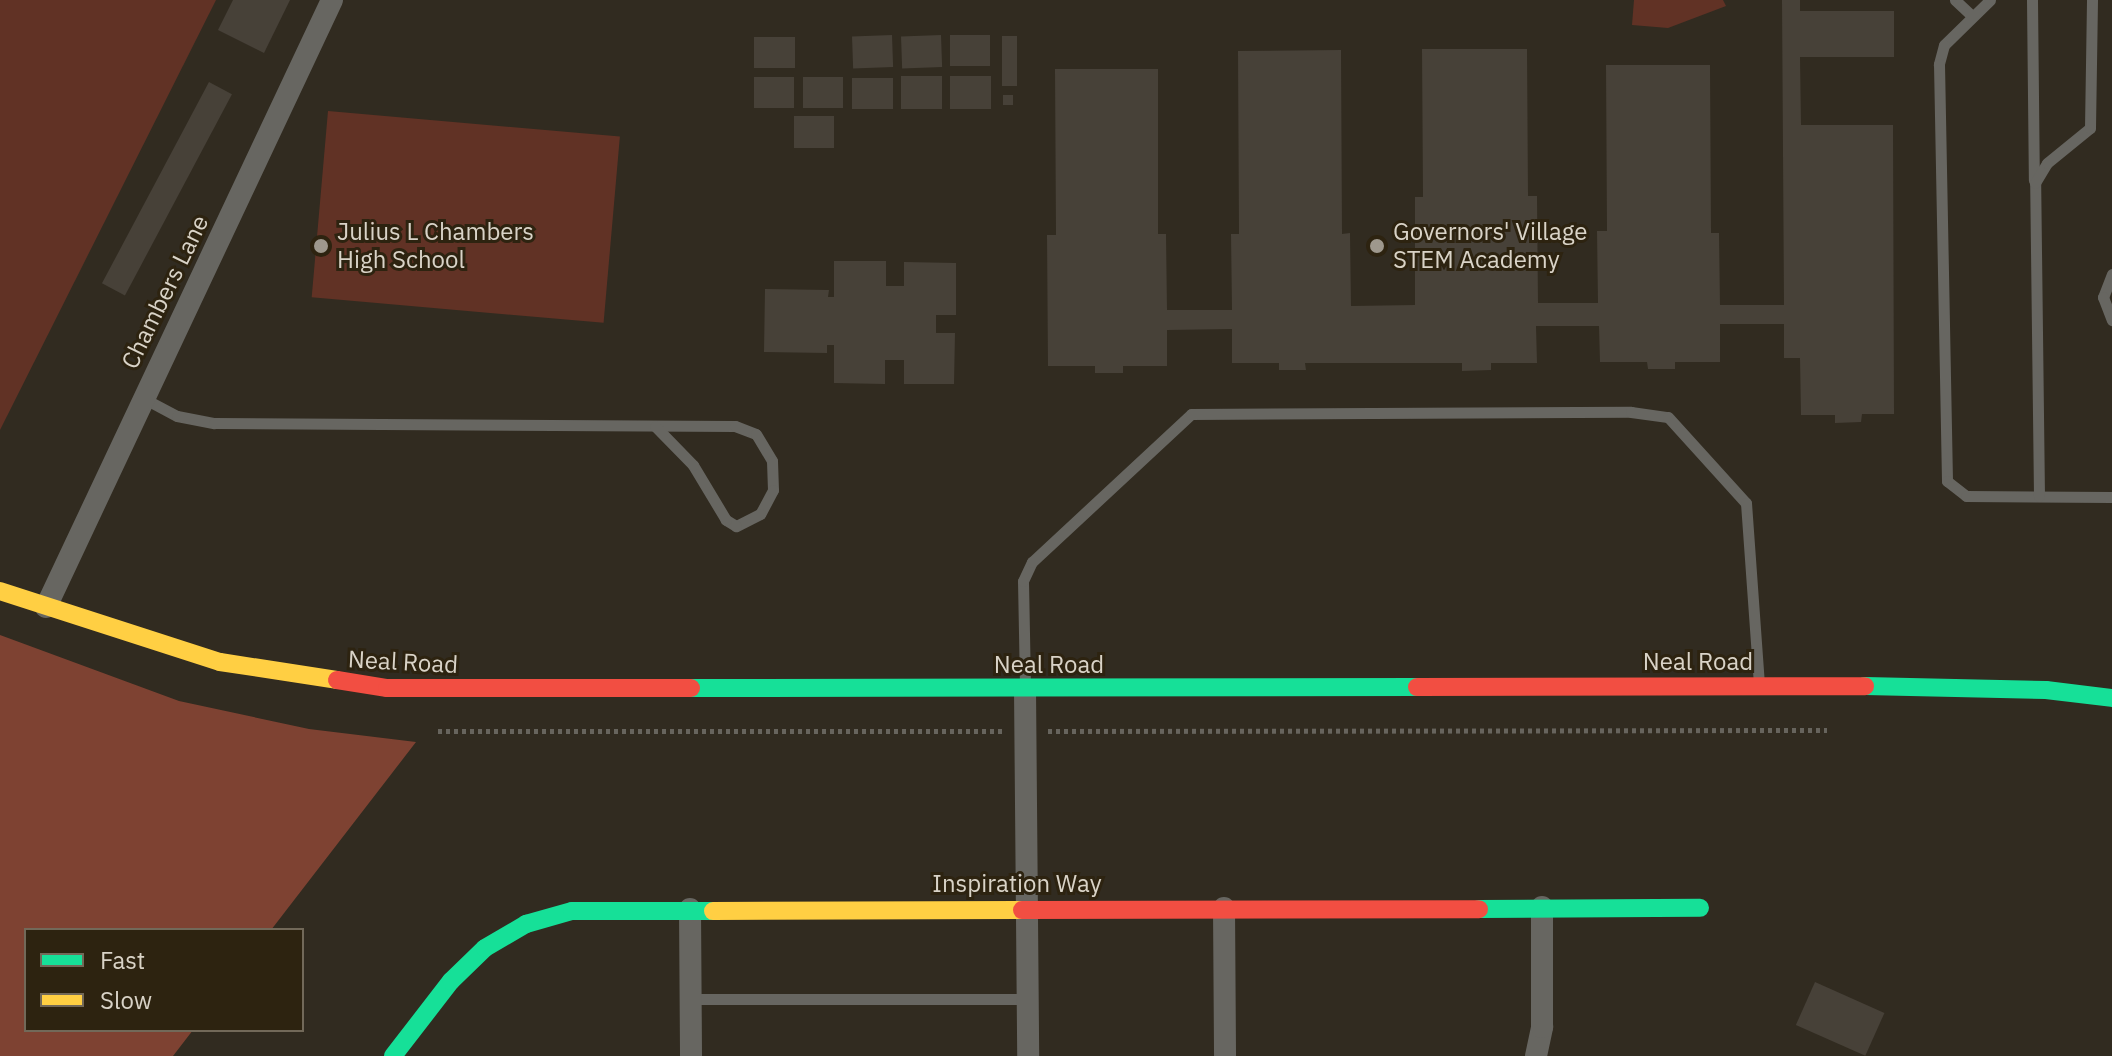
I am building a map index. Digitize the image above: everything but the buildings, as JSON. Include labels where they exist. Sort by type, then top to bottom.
[{"type":"street","name":"Chambers Lane","points":[[46,607],[332,0]]},
{"type":"street","name":"Neal Road","points":[[0,591],[220,662],[387,688],[1759,686],[1990,688],[2112,698]]},
{"type":"street","points":[[1025,689],[1028,1056]]},
{"type":"street","points":[[1536,1056],[1542,1027],[1542,907]]},
{"type":"street","points":[[1224,908],[1225,1056]]},
{"type":"street","name":"Inspiration Way","points":[[393,1056],[451,981],[485,948],[526,924],[572,911],[1700,908]]},
{"type":"street","points":[[690,909],[691,1056]]},
{"type":"lane","points":[[1955,0],[1972,16]]},
{"type":"lane","points":[[1990,0],[1944,45],[1939,64],[1945,469],[1959,494],[2112,497]]},
{"type":"lane","points":[[2032,0],[2039,496]]},
{"type":"lane","points":[[2035,197],[2041,171],[2086,135],[2093,116],[2092,0]]},
{"type":"lane","points":[[2112,274],[2103,297],[2112,320]]},
{"type":"lane","points":[[142,398],[177,416],[214,423],[735,426],[756,434],[772,461],[775,479],[760,514],[736,526],[726,520],[699,473],[655,426]]},
{"type":"lane","points":[[1025,689],[1023,581],[1032,562],[1183,419],[1199,412],[1631,412],[1668,417],[1749,513],[1759,686]]},
{"type":"lane","points":[[691,999],[1028,999]]},
{"type":"path","points":[[1067,730],[1827,730]]},
{"type":"path","points":[[438,731],[983,731]]},
{"type":"shaded area","points":[[0,0],[216,0],[0,430]]},
{"type":"shaded area","points":[[1634,0],[1723,0],[1726,6],[1668,28],[1632,25]]},
{"type":"shaded area","points":[[328,111],[620,137],[604,323],[312,297]]},
{"type":"shaded area","points":[[0,635],[179,701],[309,729],[416,742],[273,928],[24,928],[24,1032],[191,1032],[173,1056],[0,1056]]},
{"type":"traffic: fast","points":[[1865,686],[2046,690],[2112,698]]},
{"type":"traffic: fast","points":[[691,688],[1417,687]]},
{"type":"traffic: fast","points":[[1479,909],[1700,908]]},
{"type":"traffic: fast","points":[[393,1056],[451,981],[485,948],[526,924],[572,911],[713,911]]},
{"type":"traffic: slow","points":[[0,591],[220,662],[337,680]]},
{"type":"traffic: slow","points":[[713,911],[1022,910]]},
{"type":"traffic: jam","points":[[337,680],[387,688],[691,688]]},
{"type":"traffic: jam","points":[[1417,687],[1865,686]]},
{"type":"traffic: jam","points":[[1022,910],[1479,909]]},
{"type":"place","name":"Julius L Chambers High School","points":[[321,246]]},
{"type":"place","name":"Governors' Village STEM Academy","points":[[1377,246]]}]
